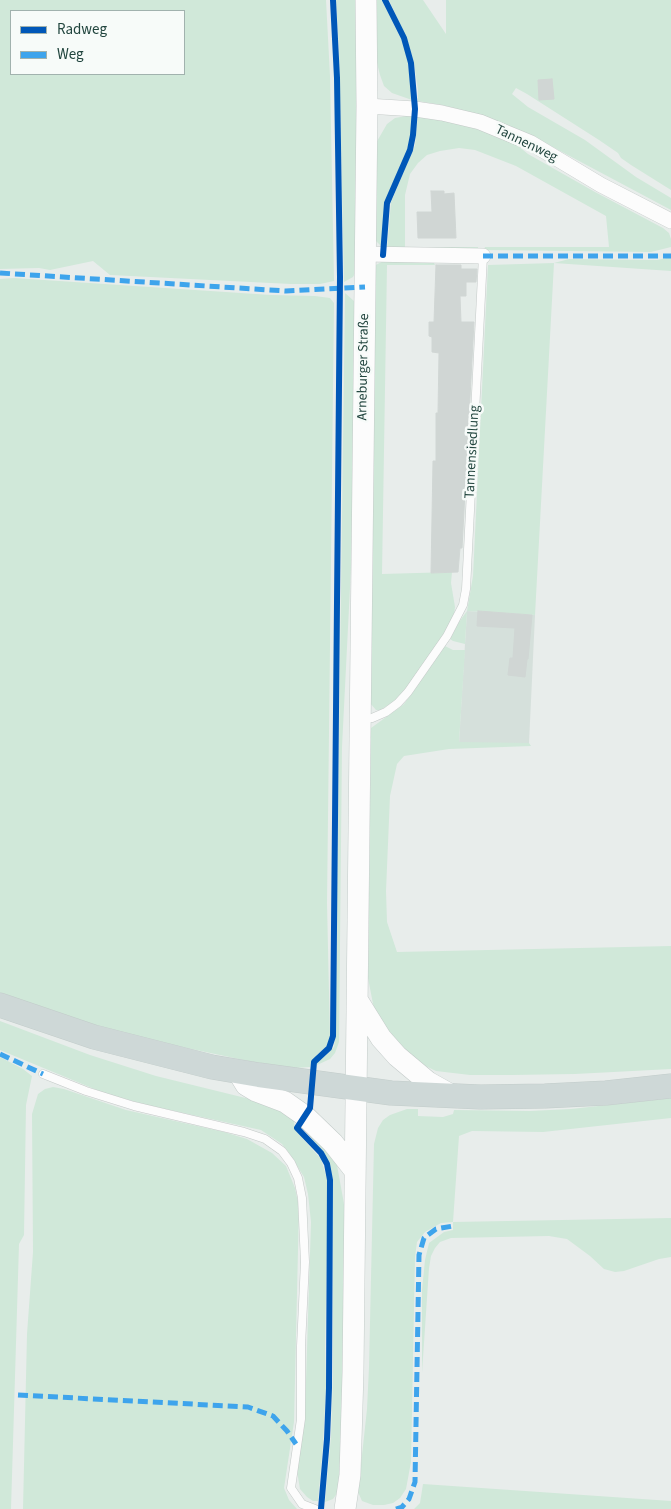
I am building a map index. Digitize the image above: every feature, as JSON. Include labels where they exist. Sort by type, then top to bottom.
[{"type":"main road","name":"Arneburger Straße","points":[[345,1509],[351,1443],[358,1000],[367,106],[366,0]]},
{"type":"main road","points":[[358,1000],[381,1038],[397,1056],[428,1082],[452,1096]]},
{"type":"main road","points":[[0,1005],[104,1040],[185,1061],[238,1072],[356,1088],[421,1095],[452,1096],[574,1095],[671,1086]]},
{"type":"main road","points":[[238,1072],[246,1085],[256,1091],[285,1102],[304,1116],[332,1143],[355,1171]]},
{"type":"street","name":"Tannenweg","points":[[367,106],[442,112],[480,122],[531,143],[602,185],[671,222]]},
{"type":"street","name":"Tannensiedlung","points":[[365,254],[483,256]]},
{"type":"lane","name":"Tannensiedlung","points":[[360,727],[372,718],[386,712],[408,692],[447,636],[463,605],[466,589],[483,256]]},
{"type":"lane","points":[[43,1074],[86,1091],[134,1106],[244,1132],[265,1140],[282,1151],[291,1163],[298,1178],[302,1198],[305,1262],[301,1346],[301,1419],[291,1488],[302,1504],[315,1509]]},
{"type":"shaded area","points":[[467,611],[535,615],[529,743],[459,743]]},
{"type":"green space","points":[[0,0],[326,0],[330,76],[334,281],[320,284],[291,284],[110,275],[93,261],[50,270],[39,268],[0,269]]},
{"type":"green space","points":[[336,0],[356,0],[358,93],[356,271],[353,277],[344,282],[339,49]]},
{"type":"green space","points":[[375,0],[382,0],[404,45],[408,62],[412,100],[392,93],[384,86],[377,63]]},
{"type":"green space","points":[[389,0],[423,0],[446,34],[446,0],[671,0],[671,190],[631,165],[599,140],[527,94],[516,88],[512,94],[528,107],[585,140],[636,177],[671,198],[671,210],[549,145],[476,114],[418,101],[414,63],[408,42]]},
{"type":"green space","points":[[412,115],[412,133],[409,145],[385,202],[382,247],[374,239],[376,143],[387,124],[395,118]]},
{"type":"green space","points":[[418,115],[468,126],[496,135],[517,145],[528,154],[663,228],[669,233],[671,247],[651,252],[484,250],[485,247],[609,247],[606,216],[516,166],[475,150],[459,148],[427,155],[410,174],[405,195],[405,247],[478,247],[478,251],[387,249],[391,202],[415,145]]},
{"type":"green space","points":[[671,257],[671,271],[554,263],[569,259],[657,260]]},
{"type":"green space","points":[[387,259],[433,261],[435,265],[387,265],[382,574],[452,572],[451,583],[455,607],[454,615],[448,628],[406,689],[394,702],[380,710],[376,710],[370,703],[374,266]]},
{"type":"green space","points":[[554,263],[535,615],[467,611],[473,576],[488,265]]},
{"type":"green space","points":[[14,278],[271,295],[315,296],[330,298],[334,303],[327,903],[330,1037],[329,1044],[311,1062],[310,1067],[294,1068],[253,1062],[111,1032],[0,995],[0,279]]},
{"type":"green space","points":[[345,293],[354,301],[356,307],[352,548],[342,747],[339,1042],[335,1053],[330,1059],[317,1065],[334,1047],[335,1039]]},
{"type":"green space","points":[[467,611],[465,644],[453,641],[450,639]]},
{"type":"green space","points":[[445,646],[453,650],[465,650],[459,742],[529,743],[531,746],[449,749],[404,756],[397,764],[390,796],[386,891],[387,922],[397,952],[671,946],[671,1069],[512,1075],[470,1075],[436,1071],[415,1061],[400,1049],[374,1009],[368,978],[371,728],[404,704]]},
{"type":"green space","points":[[0,1021],[90,1055],[156,1076],[270,1104],[296,1119],[294,1122],[295,1130],[321,1159],[327,1179],[328,1195],[326,1385],[318,1501],[313,1501],[307,1497],[300,1489],[297,1471],[305,1413],[311,1222],[304,1177],[289,1153],[282,1144],[261,1130],[147,1105],[104,1093],[0,1050]]},
{"type":"green space","points":[[0,1057],[32,1076],[26,1105],[24,1235],[19,1244],[11,1509],[0,1509]]},
{"type":"green space","points":[[53,1087],[126,1110],[247,1139],[272,1153],[286,1166],[295,1188],[299,1207],[294,1422],[284,1488],[289,1500],[297,1509],[23,1509],[27,1334],[33,1252],[32,1114],[38,1094],[45,1089]]},
{"type":"green space","points":[[671,1098],[671,1118],[543,1132],[472,1131],[459,1136],[453,1222],[441,1223],[425,1232],[417,1242],[415,1257],[411,1462],[406,1489],[400,1498],[393,1503],[373,1505],[362,1501],[358,1492],[367,1409],[369,1367],[374,1144],[378,1128],[383,1120],[390,1115],[407,1109],[418,1109],[418,1116],[443,1117],[453,1114],[454,1110],[530,1111],[571,1109]]},
{"type":"green space","points":[[302,1127],[310,1130],[337,1165],[344,1204],[342,1432],[338,1492],[333,1499],[325,1502],[331,1436],[333,1377],[333,1180],[328,1161]]},
{"type":"green space","points":[[671,1218],[671,1257],[615,1272],[604,1269],[567,1239],[549,1236],[451,1238],[440,1242],[431,1256],[429,1268],[422,1373],[422,1290],[425,1260],[429,1243],[444,1232],[453,1230],[453,1222]]},
{"type":"green space","points":[[423,1484],[671,1501],[671,1509],[414,1509],[420,1503]]},
{"type":"building","points":[[552,79],[554,99],[539,100],[538,80]]},
{"type":"building","points":[[431,191],[444,191],[444,194],[454,193],[456,238],[418,238],[417,212],[432,212]]},
{"type":"building","points":[[436,265],[461,265],[461,269],[477,269],[476,282],[466,282],[466,296],[460,296],[461,322],[474,322],[462,548],[460,548],[458,572],[431,573],[433,461],[436,461],[439,353],[432,352],[429,322],[434,322]]},
{"type":"building","points":[[478,611],[532,615],[525,677],[508,675],[510,658],[513,658],[515,628],[477,626]]},
{"type":"marked path","points":[[483,256],[671,256]]},
{"type":"marked path","points":[[0,273],[286,291],[365,287]]},
{"type":"marked path","points":[[0,1054],[43,1074]]},
{"type":"marked path","points":[[396,1509],[402,1507],[409,1499],[415,1482],[419,1255],[424,1238],[436,1229],[453,1226]]},
{"type":"marked path","points":[[18,1395],[248,1407],[273,1416],[296,1444]]},
{"type":"cycle path","points":[[321,1509],[329,1388],[330,1180],[327,1164],[321,1153],[297,1128],[310,1108],[314,1062],[329,1048],[333,1036],[340,277],[337,78],[333,0]]},
{"type":"cycle path","points":[[383,255],[387,203],[410,150],[415,109],[411,63],[404,38],[385,0]]}]
